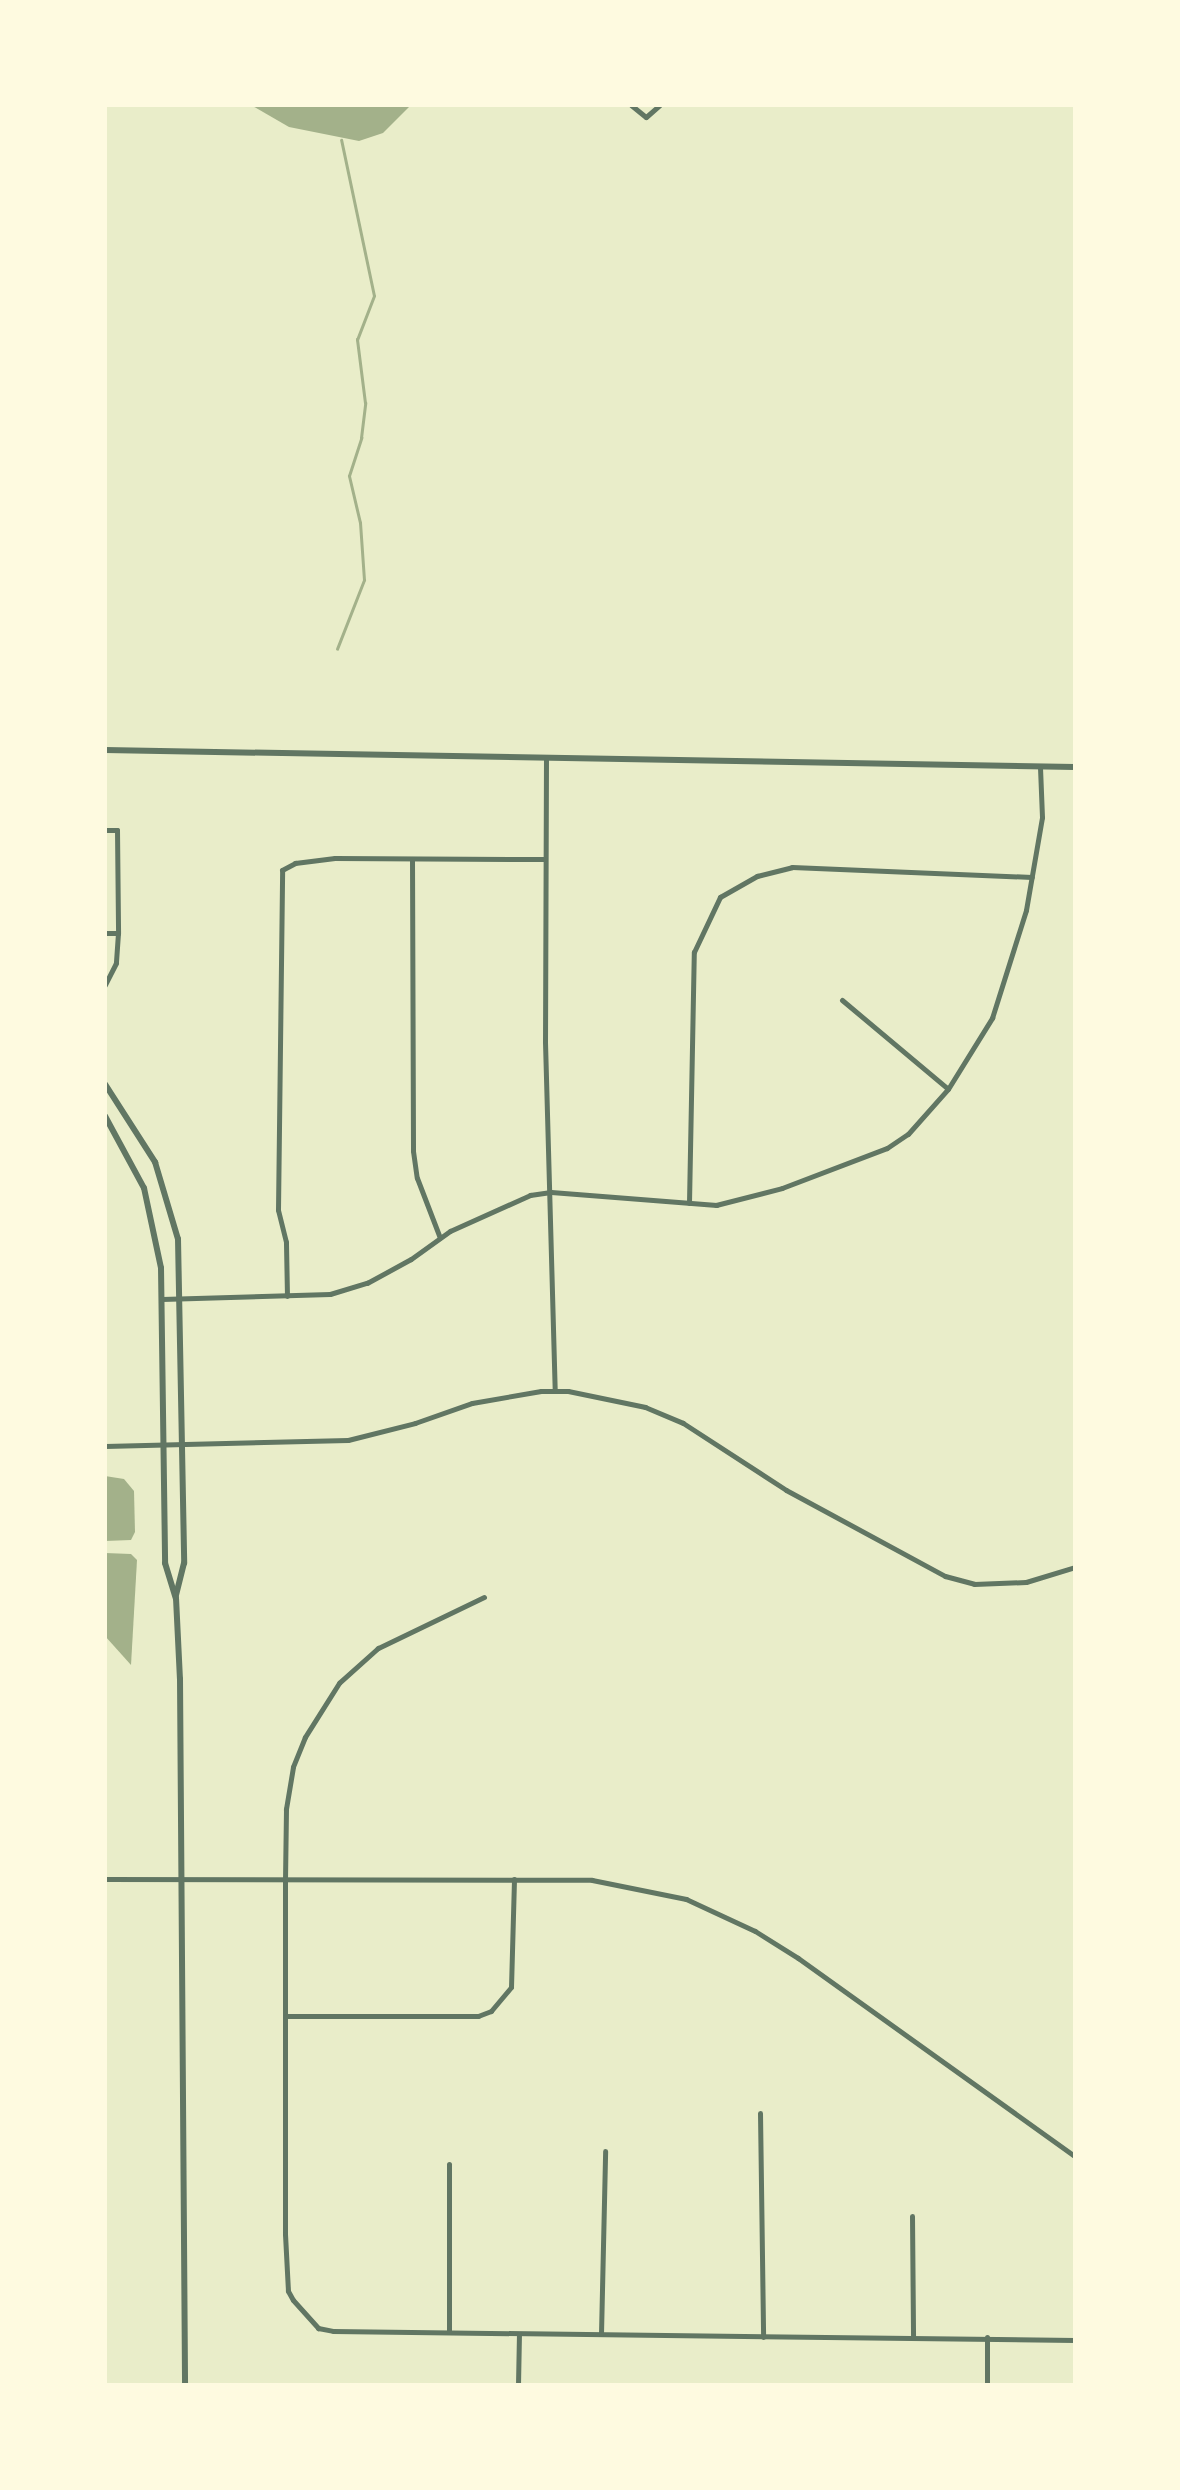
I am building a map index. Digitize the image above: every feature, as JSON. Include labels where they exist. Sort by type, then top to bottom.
[{"type":"street","points":[[631,105],[637,114],[648,117],[660,105]]},
{"type":"street","points":[[105,750],[1075,767]]},
{"type":"street","points":[[546,758],[545,1042],[555,1391]]},
{"type":"street","points":[[162,1299],[330,1294],[367,1283],[440,1238],[513,1200],[551,1192],[689,1203],[738,1202],[887,1148],[908,1134],[948,1089],[992,1018],[1032,877],[1042,817],[1040,767]]},
{"type":"street","points":[[105,831],[117,830],[118,933],[115,967],[105,985]]},
{"type":"street","points":[[412,859],[412,1151],[417,1178],[440,1238]]},
{"type":"street","points":[[287,1296],[286,1242],[278,1210],[282,870],[298,862],[545,859]]},
{"type":"street","points":[[689,1203],[694,952],[710,910],[724,893],[757,876],[792,867],[1032,877]]},
{"type":"street","points":[[105,933],[118,933]]},
{"type":"street","points":[[842,1000],[948,1089]]},
{"type":"street","points":[[105,1084],[134,1125],[162,1180],[178,1239],[182,1299],[184,1563],[176,1598],[182,1879],[185,2385]]},
{"type":"street","points":[[105,1116],[131,1158],[149,1202],[159,1250],[162,1299],[164,1563],[176,1598]]},
{"type":"street","points":[[105,1446],[348,1440],[415,1423],[472,1403],[555,1391],[645,1407],[683,1423],[786,1490],[945,1576],[974,1584],[1026,1582],[1075,1567]]},
{"type":"street","points":[[484,1597],[378,1648],[339,1683],[324,1704],[293,1767],[286,1809],[285,1879],[287,2273],[293,2300],[318,2328],[519,2334],[913,2336],[1075,2340]]},
{"type":"street","points":[[105,1878],[514,1879],[619,1883],[716,1911],[755,1931],[854,1996],[1075,2156]]},
{"type":"street","points":[[286,2016],[478,2016],[491,2011],[511,1987],[514,1879]]},
{"type":"street","points":[[760,2113],[763,2337]]},
{"type":"street","points":[[601,2334],[604,2151]]},
{"type":"street","points":[[449,2164],[449,2332]]},
{"type":"street","points":[[912,2216],[913,2336]]},
{"type":"street","points":[[518,2385],[519,2334]]},
{"type":"street","points":[[987,2385],[988,2337]]},
{"type":"shaded area","points":[[251,105],[411,105],[383,133],[359,141],[289,127]]},
{"type":"shaded area","points":[[105,1476],[124,1479],[134,1491],[135,1532],[131,1540],[105,1541]]},
{"type":"shaded area","points":[[105,1553],[131,1554],[137,1560],[131,1665],[105,1636]]},
{"type":"waterway","points":[[337,649],[364,580],[360,523],[349,476],[361,438],[365,403],[357,340],[374,296],[341,140]]}]
